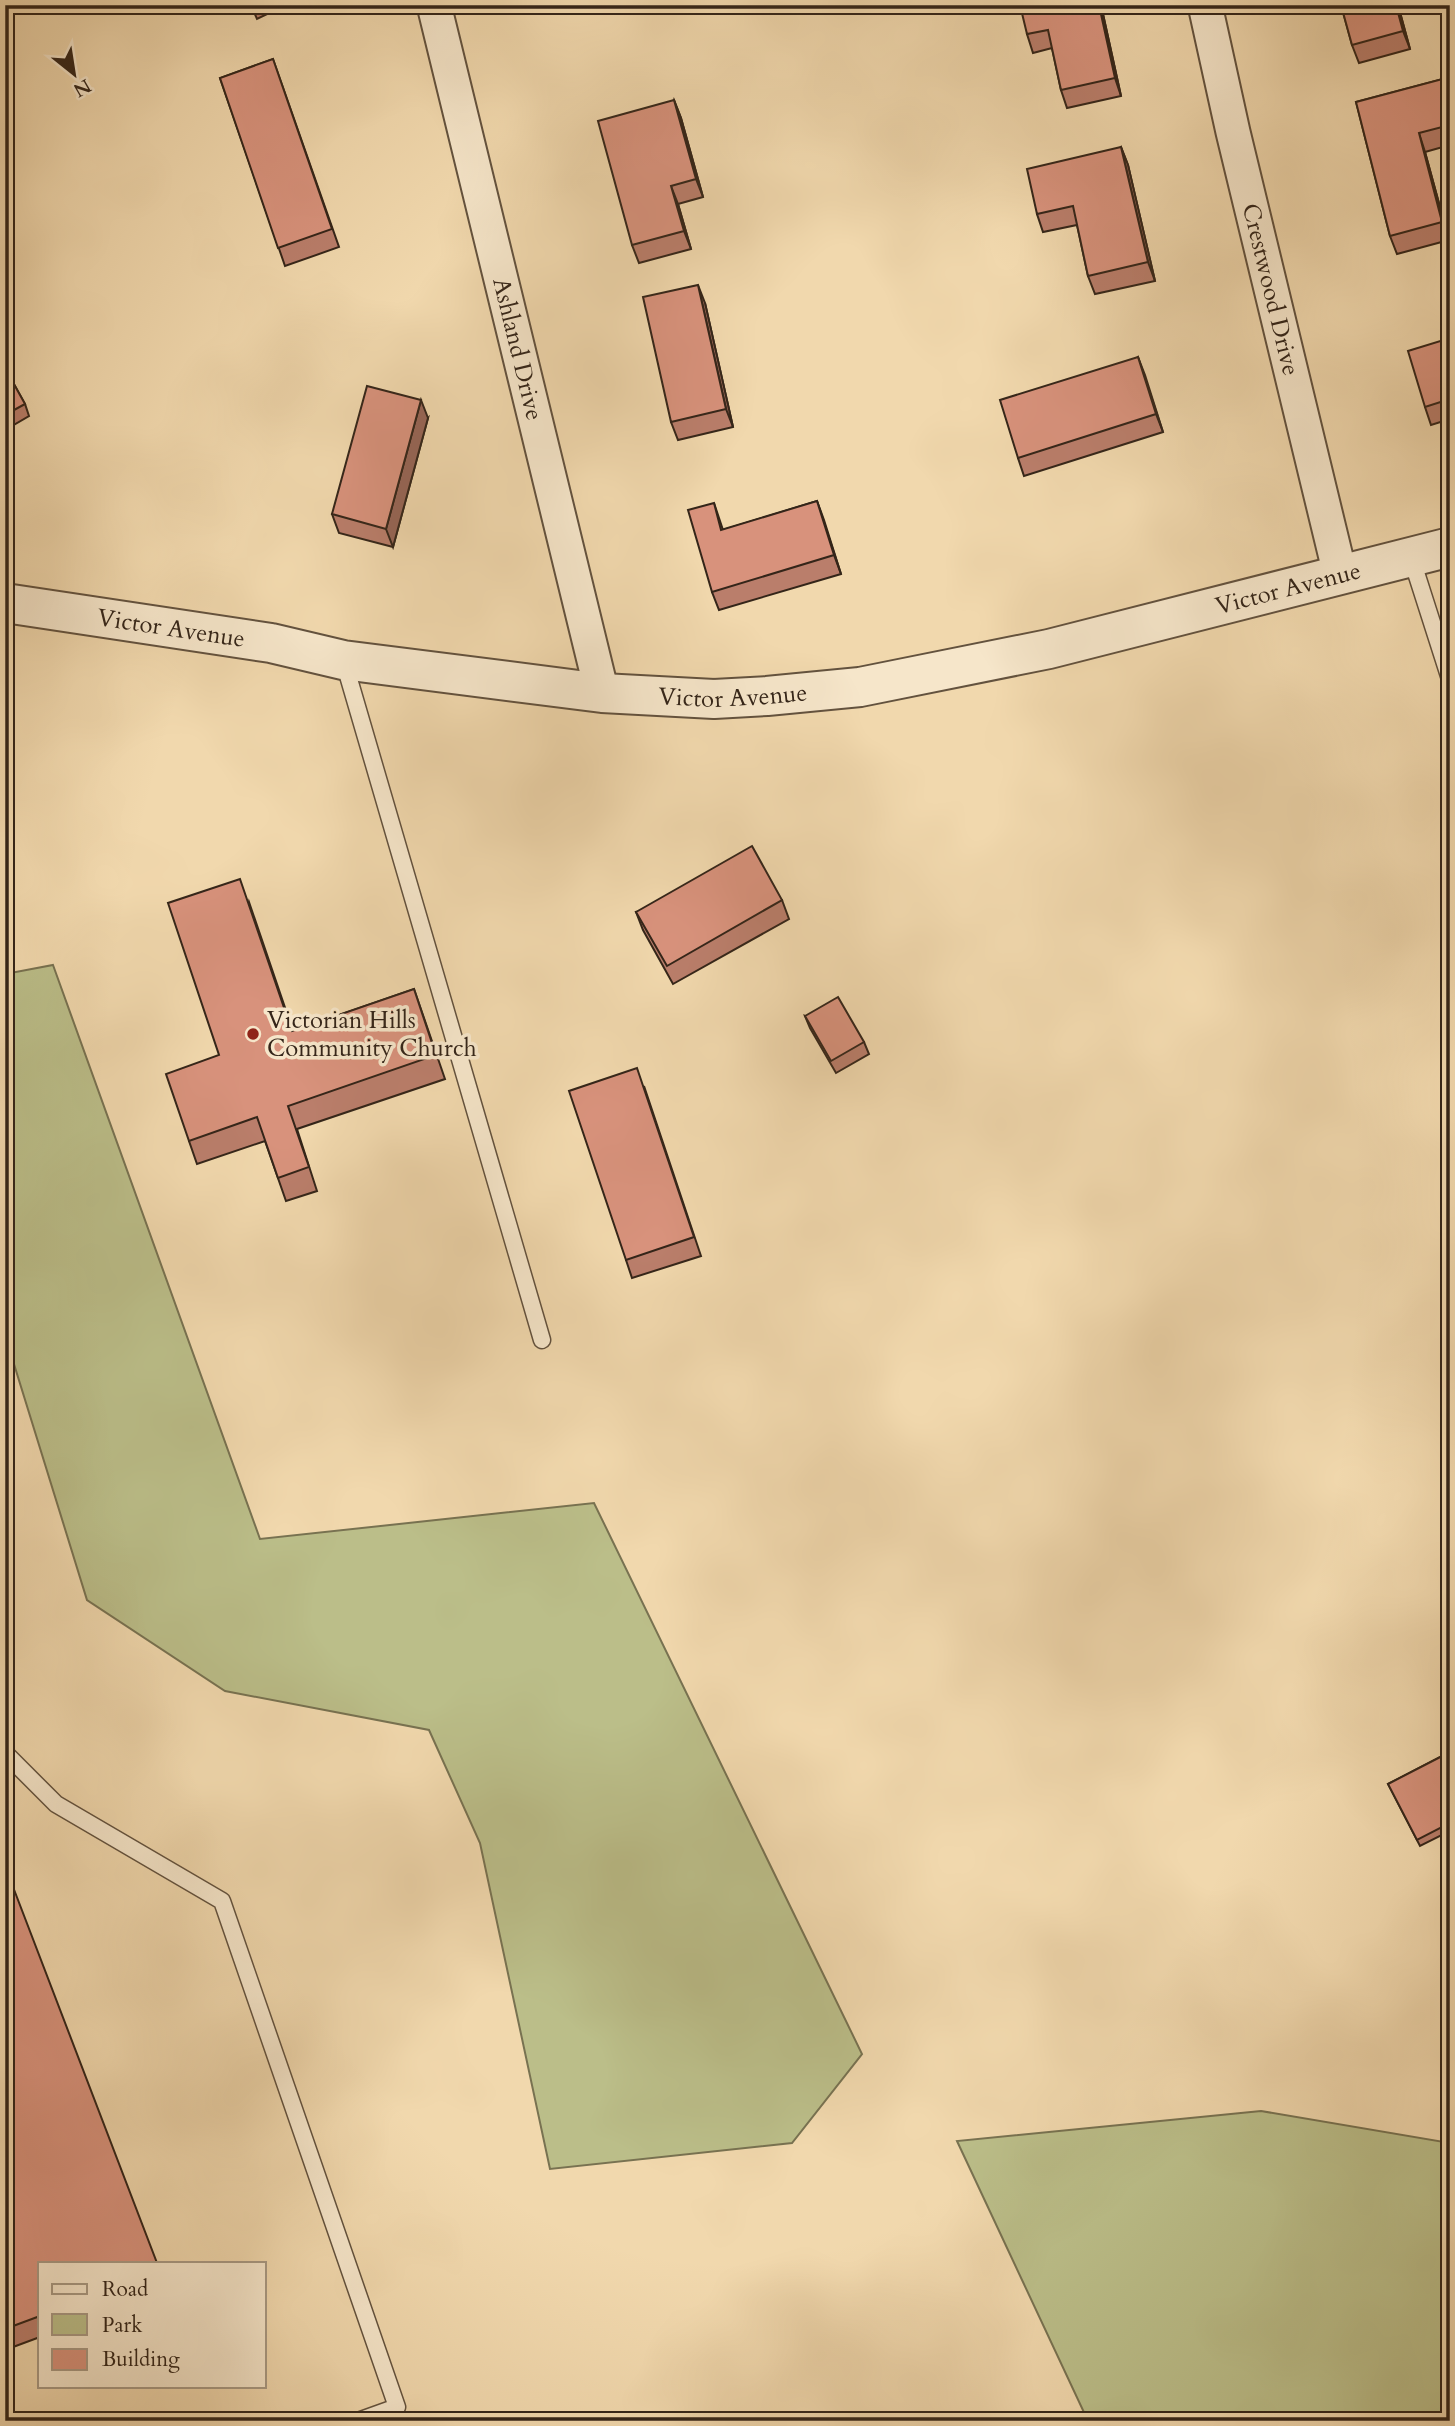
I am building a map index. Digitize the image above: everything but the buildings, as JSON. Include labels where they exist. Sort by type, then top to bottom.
[{"type":"street","name":"Ashland Drive","points":[[434,5],[603,693]]},
{"type":"street","name":"Crestwood Drive","points":[[1205,5],[1340,574]]},
{"type":"street","name":"Victor Avenue","points":[[5,603],[271,643],[343,660],[603,693],[714,699],[860,687],[1049,649],[1450,547]]},
{"type":"lane","points":[[1411,556],[1450,679]]},
{"type":"lane","points":[[343,660],[542,1340]]},
{"type":"lane","points":[[5,1753],[56,1804],[222,1901],[397,2407],[358,2421]]},
{"type":"green space","points":[[53,965],[260,1539],[594,1503],[862,2054],[792,2143],[550,2169],[480,1843],[429,1730],[225,1691],[87,1600],[5,1335],[5,974]]},
{"type":"green space","points":[[1261,2111],[1450,2143],[1450,2421],[1088,2421],[957,2141]]},
{"type":"place","name":"Victorian Hills Community Church","points":[[253,1034]]}]
